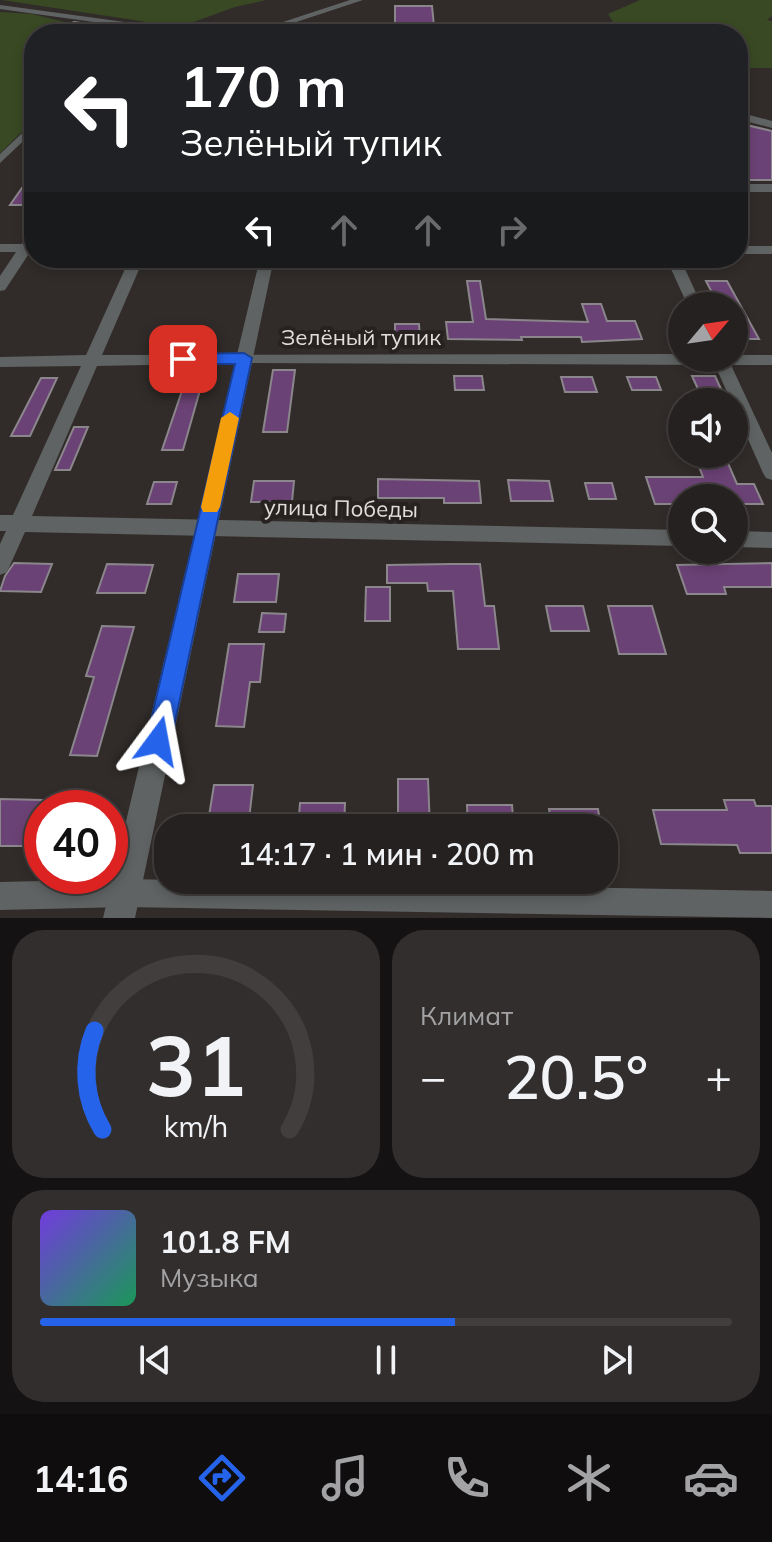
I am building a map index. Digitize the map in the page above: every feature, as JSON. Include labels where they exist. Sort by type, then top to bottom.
[{"type":"street","points":[[286,24],[362,2]]},
{"type":"street","points":[[299,24],[362,2]]},
{"type":"street","points":[[0,7],[125,24]]},
{"type":"street","points":[[748,118],[772,125]]},
{"type":"street","points":[[0,160],[24,135]]},
{"type":"street","points":[[748,188],[772,188]]},
{"type":"street","points":[[0,248],[24,248]]},
{"type":"street","points":[[748,250],[772,250]]},
{"type":"street","points":[[0,287],[24,256]]},
{"type":"street","points":[[0,566],[10,523],[92,360],[133,268]]},
{"type":"street","points":[[122,905],[265,268]]},
{"type":"street","points":[[678,268],[689,292]]},
{"type":"street","name":"Зелёный тупик","points":[[0,362],[244,358],[668,360]]},
{"type":"street","name":"Зелёный тупик","points":[[748,360],[772,360]]},
{"type":"street","points":[[726,372],[772,473]]},
{"type":"street","name":"улица Победы","points":[[10,523],[668,538]]},
{"type":"street","points":[[748,539],[772,540]]},
{"type":"street","points":[[0,896],[122,905],[772,905]]},
{"type":"green space","points":[[2,0],[266,0],[235,7],[188,24],[160,24]]},
{"type":"green space","points":[[640,0],[772,0],[772,16],[767,20],[772,21],[772,68],[748,68],[748,24],[614,24],[608,14]]},
{"type":"green space","points":[[0,12],[32,14],[69,23],[24,24],[24,130],[0,153]]},
{"type":"building","points":[[395,6],[432,6],[434,24],[395,24]]},
{"type":"building","points":[[748,125],[772,131],[772,180],[748,180]]},
{"type":"building","points":[[24,185],[24,205],[10,205]]},
{"type":"building","points":[[467,281],[480,281],[486,319],[588,322],[582,304],[601,304],[607,321],[635,321],[642,339],[582,342],[581,337],[448,339],[446,322],[473,322]]},
{"type":"building","points":[[706,281],[727,281],[733,292],[712,292]]},
{"type":"building","points":[[748,319],[759,339],[748,339]]},
{"type":"building","points":[[395,324],[419,324],[420,340],[395,340]]},
{"type":"building","points":[[273,370],[295,370],[287,432],[263,432]]},
{"type":"building","points":[[187,376],[204,376],[183,450],[162,450]]},
{"type":"building","points":[[454,376],[482,376],[484,390],[455,390]]},
{"type":"building","points":[[692,376],[715,376],[720,388],[698,388]]},
{"type":"building","points":[[561,377],[592,377],[597,392],[565,392]]},
{"type":"building","points":[[627,377],[656,377],[661,390],[632,390]]},
{"type":"building","points":[[41,378],[57,378],[30,436],[11,436]]},
{"type":"building","points":[[74,427],[88,427],[70,470],[55,470]]},
{"type":"building","points":[[699,468],[730,468],[737,484],[668,484],[668,504],[655,504],[646,477],[703,477]]},
{"type":"building","points":[[378,479],[479,481],[481,503],[444,503],[444,498],[378,498]]},
{"type":"building","points":[[508,480],[549,481],[553,501],[511,501]]},
{"type":"building","points":[[254,481],[294,481],[292,502],[251,502]]},
{"type":"building","points":[[154,482],[177,482],[171,504],[147,504]]},
{"type":"building","points":[[585,483],[612,483],[616,499],[589,499]]},
{"type":"building","points":[[748,484],[754,484],[763,504],[748,504]]},
{"type":"building","points":[[14,563],[52,564],[41,592],[0,591]]},
{"type":"building","points":[[772,563],[772,587],[724,587],[726,594],[687,594],[677,565],[748,564]]},
{"type":"building","points":[[107,564],[153,565],[145,593],[97,593]]},
{"type":"building","points":[[480,564],[485,606],[494,606],[499,649],[458,649],[453,591],[428,591],[427,583],[387,583],[387,565]]},
{"type":"building","points":[[238,574],[279,574],[276,602],[234,602]]},
{"type":"building","points":[[366,587],[390,587],[390,621],[365,621]]},
{"type":"building","points":[[546,606],[583,606],[589,631],[551,631]]},
{"type":"building","points":[[608,606],[652,606],[666,654],[619,654]]},
{"type":"building","points":[[262,613],[286,614],[284,632],[259,632]]},
{"type":"building","points":[[102,626],[134,627],[97,756],[70,755],[94,677],[86,676]]},
{"type":"building","points":[[229,644],[264,644],[260,682],[250,682],[244,727],[216,726]]},
{"type":"building","points":[[398,779],[428,779],[429,814],[398,814]]},
{"type":"building","points":[[214,785],[253,785],[250,814],[209,814]]},
{"type":"building","points":[[0,799],[24,800],[24,846],[0,846]]},
{"type":"building","points":[[724,800],[754,800],[756,806],[772,806],[772,853],[740,853],[737,845],[661,844],[653,810],[727,810]]},
{"type":"building","points":[[300,803],[345,803],[345,814],[299,814]]},
{"type":"building","points":[[467,805],[512,805],[513,814],[467,814]]},
{"type":"building","points":[[549,809],[598,809],[599,814],[550,814]]},
{"type":"slow traffic","points":[[210,507],[230,418]]},
{"type":"route","points":[[158,741],[244,358],[183,359]]}]
